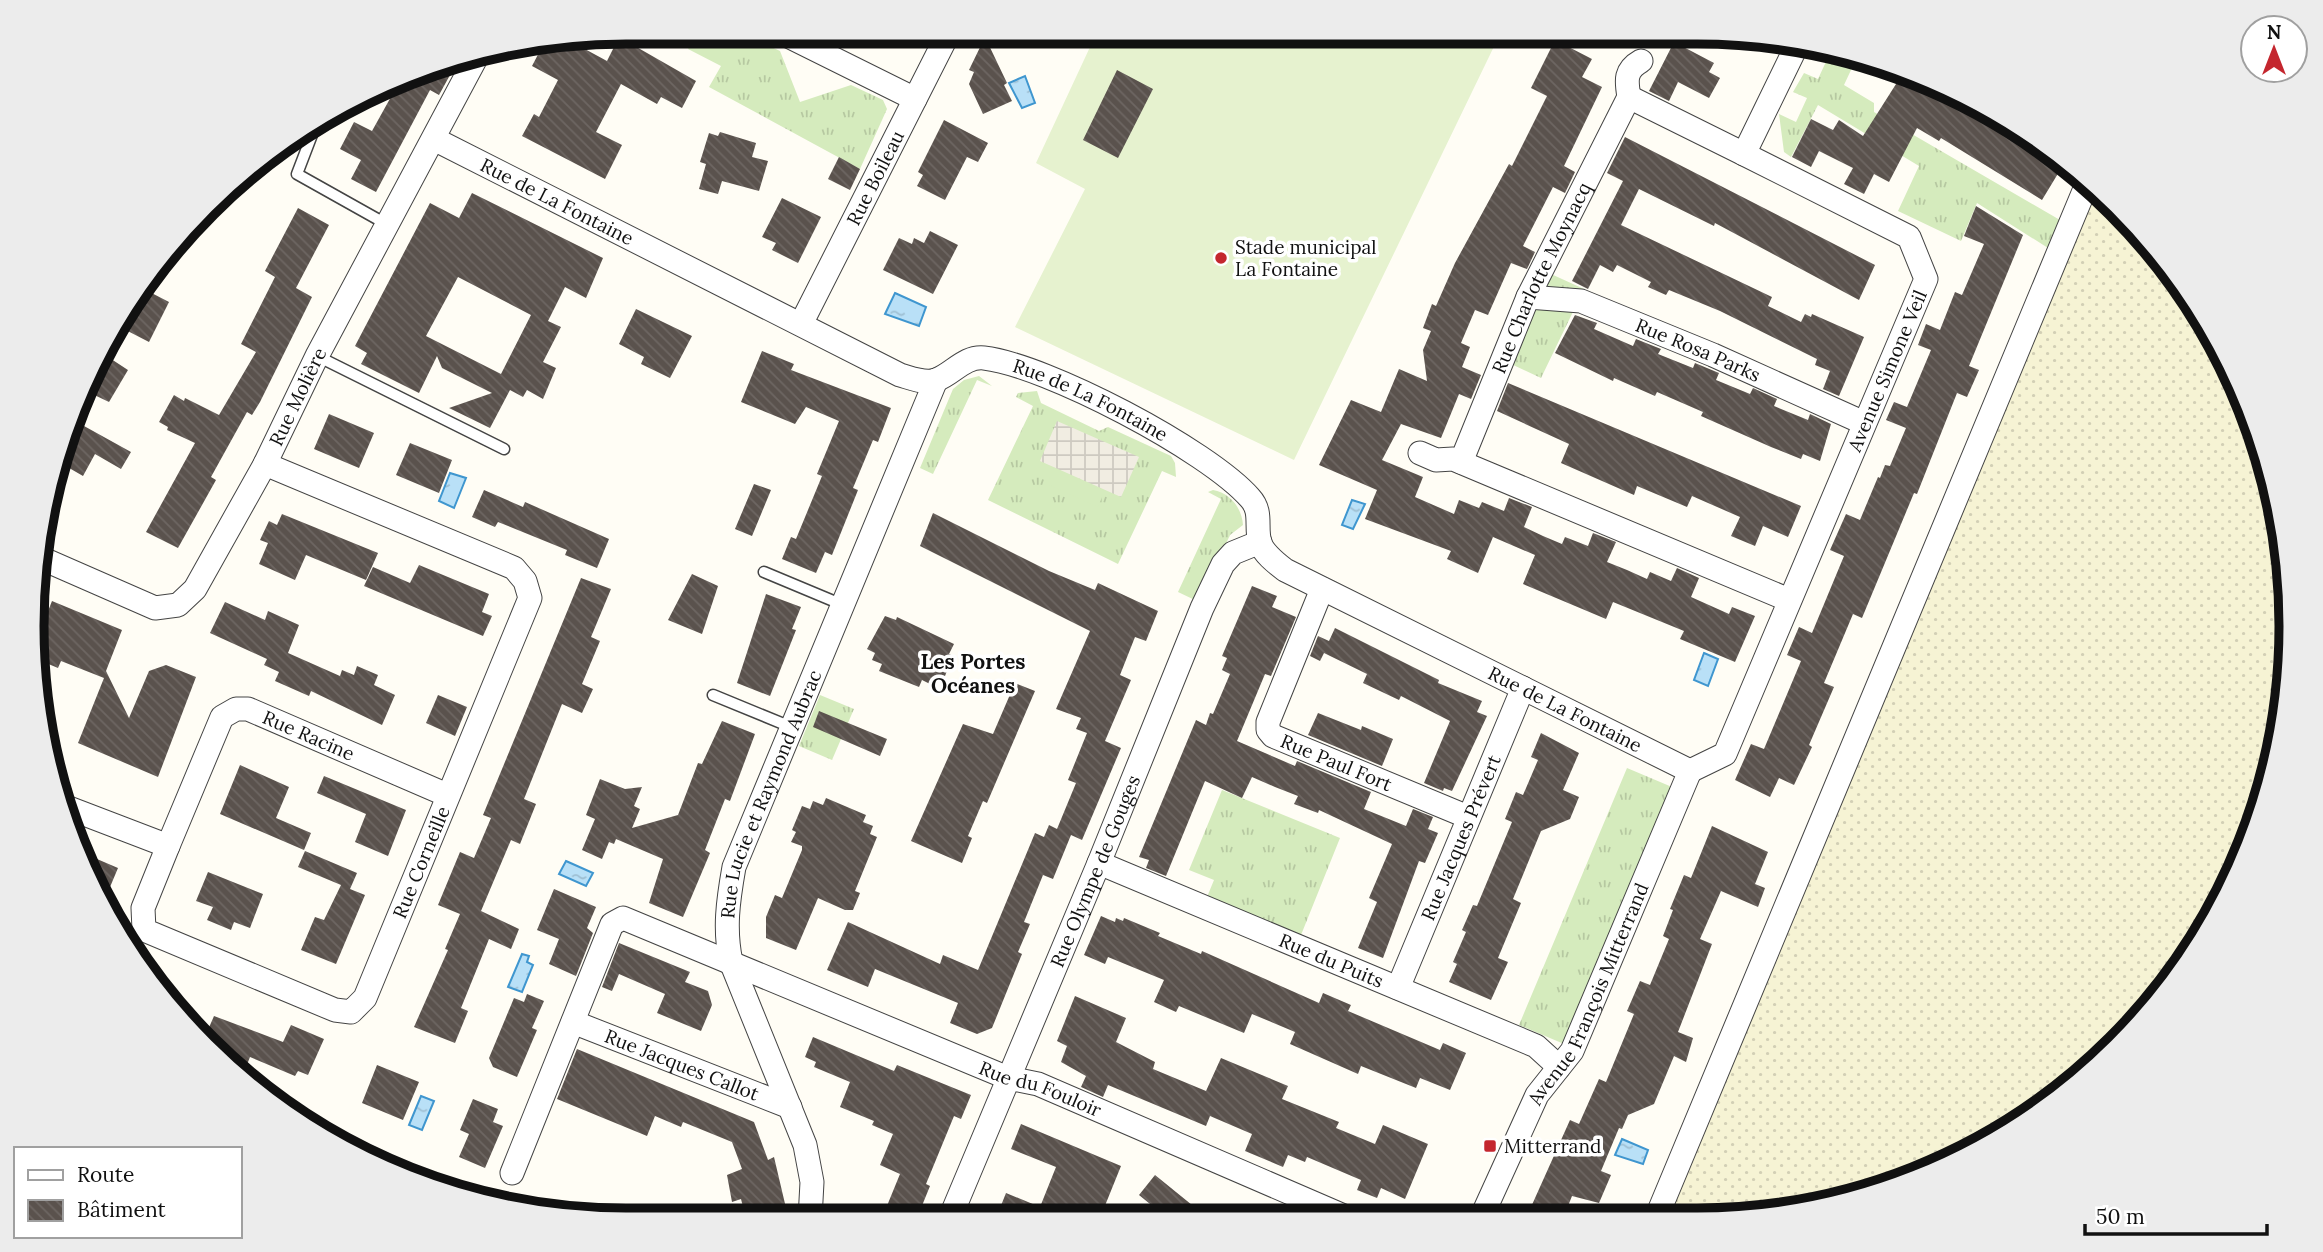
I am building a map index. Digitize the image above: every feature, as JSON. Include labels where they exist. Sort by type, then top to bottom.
[{"type":"street","points":[[804,44],[915,99]]},
{"type":"street","name":"Rue Boileau","points":[[801,324],[943,44]]},
{"type":"street","points":[[1629,97],[1744,154],[1794,52]]},
{"type":"street","name":"Rue Charlotte Moynacq","points":[[1461,462],[1528,297],[1629,97],[1627,74],[1630,67],[1641,61]]},
{"type":"street","name":"Rue Molière","points":[[48,560],[155,608],[178,605],[195,589],[265,464],[317,356],[472,65]]},
{"type":"street","name":"Rue de La Fontaine","points":[[434,139],[900,375],[922,381],[936,380],[968,360],[983,358],[1056,380],[1139,421],[1174,439],[1251,498],[1260,517],[1260,542],[1271,559],[1285,570],[1690,771]]},
{"type":"street","name":"Avenue Simone Veil","points":[[1690,771],[1725,754],[1926,279],[1909,237],[1744,154]]},
{"type":"street","points":[[1660,1208],[2084,191]]},
{"type":"street","name":"Rue Rosa Parks","points":[[1528,297],[1581,301],[1713,355],[1864,423]]},
{"type":"street","name":"Rue Lucie et Raymond Aubrac","points":[[811,1208],[812,1182],[805,1145],[731,962],[726,924],[734,867],[936,380]]},
{"type":"street","points":[[1420,453],[1436,460],[1461,462],[1789,600]]},
{"type":"street","name":"Rue Corneille","points":[[169,846],[143,908],[144,930],[335,1010],[351,1012],[365,998],[530,598],[525,581],[514,568],[265,464]]},
{"type":"street","name":"Rue Olympe de Gouges","points":[[954,1208],[1099,863],[1202,608],[1223,564],[1233,553],[1260,542]]},
{"type":"street","name":"Rue Paul Fort","points":[[1322,589],[1268,722],[1268,730],[1273,736],[1468,817]]},
{"type":"street","name":"Rue Jacques Prévert","points":[[1398,988],[1523,688]]},
{"type":"street","name":"Rue Racine","points":[[169,846],[222,717],[236,709],[248,709],[447,795]]},
{"type":"street","name":"Avenue François Mitterrand","points":[[1486,1208],[1536,1095],[1572,1051],[1690,771]]},
{"type":"street","points":[[74,810],[169,846]]},
{"type":"street","name":"Rue du Puits","points":[[1099,863],[1536,1046],[1559,1067]]},
{"type":"street","points":[[512,1173],[612,924],[623,918],[731,962]]},
{"type":"street","name":"Rue du Fouloir","points":[[731,962],[1008,1078],[1038,1084],[1325,1208]]},
{"type":"street","name":"Rue Jacques Callot","points":[[573,1022],[790,1107]]},
{"type":"lane","points":[[312,136],[297,174],[387,225]]},
{"type":"lane","points":[[317,356],[504,449]]},
{"type":"lane","points":[[764,572],[843,605]]},
{"type":"lane","points":[[713,695],[791,727]]},
{"type":"shaded area","points":[[2093,199],[2135,242],[2159,272],[2201,335],[2235,403],[2259,475],[2268,512],[2278,588],[2278,664],[2268,740],[2259,777],[2235,849],[2201,917],[2159,980],[2135,1010],[2081,1064],[2020,1110],[1955,1148],[1920,1164],[1848,1188],[1773,1203],[1735,1207],[1666,1208],[1792,902]]},
{"type":"shaded area","points":[[1057,421],[1139,457],[1121,497],[1040,461]]},
{"type":"green space","points":[[691,44],[765,44],[780,51],[800,102],[851,85],[883,100],[887,109],[860,169],[709,87],[721,66],[688,49]]},
{"type":"green space","name":"Stade municipal La Fontaine","points":[[1091,44],[1495,44],[1294,460],[1015,327],[1085,189],[1036,163]]},
{"type":"green space","points":[[1827,59],[1853,66],[1844,85],[1874,103],[1874,112],[2060,220],[2048,248],[1977,203],[1961,241],[1898,211],[1919,166],[1818,105],[1791,157],[1784,152],[1779,114],[1796,122],[1807,98],[1793,92],[1804,73],[1818,79]]},
{"type":"green space","points":[[1551,274],[1584,289],[1541,378],[1509,363]]},
{"type":"green space","points":[[979,376],[992,386],[977,380],[933,474],[920,468],[953,389],[964,380]]},
{"type":"green space","points":[[1037,391],[1041,403],[1099,431],[1108,427],[1171,456],[1175,463],[1176,477],[1162,471],[1118,564],[988,500],[1033,406],[1016,397],[1018,393]]},
{"type":"green space","points":[[1054,467],[1105,490],[1098,507],[1047,484]]},
{"type":"green space","points":[[1213,490],[1225,494],[1234,502],[1243,525],[1230,535],[1199,602],[1178,592],[1221,499],[1208,492]]},
{"type":"green space","points":[[820,695],[854,709],[832,760],[799,746]]},
{"type":"green space","points":[[1627,768],[1672,787],[1564,1044],[1519,1025]]},
{"type":"green space","points":[[1222,790],[1340,838],[1301,935],[1207,897],[1214,880],[1189,870]]},
{"type":"water","points":[[1025,76],[1035,103],[1022,108],[1009,83]]},
{"type":"water","points":[[895,293],[926,307],[919,326],[885,314]]},
{"type":"water","points":[[450,473],[466,478],[454,508],[439,501]]},
{"type":"water","points":[[1352,500],[1365,504],[1353,529],[1342,525]]},
{"type":"water","points":[[1704,653],[1718,659],[1708,686],[1694,680]]},
{"type":"water","points":[[566,861],[593,873],[586,886],[559,874]]},
{"type":"water","points":[[522,954],[529,956],[527,962],[533,965],[522,992],[508,987]]},
{"type":"water","points":[[421,1096],[434,1101],[422,1130],[409,1125]]},
{"type":"water","points":[[1622,1139],[1648,1150],[1643,1164],[1615,1155]]},
{"type":"building","points":[[615,44],[631,44],[696,81],[682,108],[661,97],[657,104],[621,84],[596,132],[622,145],[605,179],[522,136],[534,114],[539,117],[558,80],[532,66],[540,51],[579,46],[607,61]]},
{"type":"building","points":[[982,44],[988,44],[1007,83],[1004,85],[1012,101],[983,114],[969,84],[974,72],[969,70]]},
{"type":"building","points":[[1553,44],[1563,44],[1592,59],[1582,77],[1602,87],[1564,166],[1575,172],[1565,193],[1553,187],[1523,246],[1535,252],[1527,269],[1511,263],[1488,315],[1475,310],[1461,343],[1470,347],[1462,367],[1481,375],[1471,399],[1459,394],[1441,438],[1401,424],[1382,460],[1423,477],[1415,497],[1454,514],[1459,500],[1479,508],[1482,502],[1504,511],[1509,498],[1532,507],[1524,527],[1562,544],[1565,537],[1588,546],[1593,533],[1616,542],[1607,562],[1647,579],[1650,572],[1671,581],[1677,568],[1699,578],[1691,597],[1729,614],[1732,607],[1755,616],[1735,662],[1680,639],[1684,631],[1613,602],[1606,619],[1523,584],[1535,555],[1493,537],[1478,573],[1447,559],[1451,551],[1365,519],[1377,490],[1319,465],[1351,400],[1381,412],[1399,369],[1427,381],[1423,350],[1431,331],[1423,328],[1432,304],[1436,306],[1455,263],[1509,164],[1512,166],[1547,96],[1531,88]]},
{"type":"building","points":[[1673,44],[1714,63],[1709,72],[1720,78],[1709,98],[1678,82],[1669,101],[1649,91]]},
{"type":"building","points":[[1117,70],[1153,89],[1118,158],[1083,140]]},
{"type":"building","points":[[446,73],[450,75],[439,95],[430,90],[376,192],[351,179],[361,160],[340,149],[354,122],[372,131],[392,95],[390,94],[439,75]]},
{"type":"building","points":[[1898,80],[1955,104],[1988,122],[2060,171],[2042,200],[1941,138],[1939,141],[1917,128],[1889,182],[1874,174],[1864,194],[1844,184],[1853,168],[1819,151],[1811,167],[1792,157],[1811,119],[1833,130],[1839,120],[1863,136]]},
{"type":"building","points":[[944,120],[988,143],[978,162],[967,157],[945,200],[917,186],[923,175],[918,172]]},
{"type":"building","points":[[720,132],[756,143],[752,157],[768,161],[759,191],[722,181],[718,194],[699,189],[706,164],[700,162],[709,133],[718,136]]},
{"type":"building","points":[[1625,137],[1875,265],[1859,300],[1715,223],[1714,226],[1639,189],[1621,225],[1772,297],[1768,306],[1801,322],[1805,314],[1811,317],[1812,314],[1864,337],[1839,396],[1823,389],[1830,371],[1815,365],[1817,359],[1720,311],[1669,290],[1666,295],[1648,287],[1651,282],[1617,265],[1613,272],[1600,265],[1588,289],[1572,281],[1623,181],[1607,173]]},
{"type":"building","points":[[839,157],[860,169],[850,190],[828,179]]},
{"type":"building","points":[[472,193],[603,258],[586,298],[565,287],[548,321],[561,327],[543,362],[556,368],[543,399],[527,390],[523,397],[510,390],[490,428],[449,408],[492,393],[442,368],[437,356],[419,393],[361,364],[367,353],[355,346],[430,203],[459,218]],"holes":[[[458,277],[531,315],[501,374],[426,336]]]},
{"type":"building","points":[[782,198],[821,217],[798,263],[772,250],[776,243],[762,237]]},
{"type":"building","points":[[1976,206],[2023,235],[1969,366],[1979,370],[1967,397],[1957,393],[1917,494],[1914,493],[1862,618],[1853,614],[1824,683],[1834,687],[1809,745],[1812,747],[1794,785],[1779,778],[1770,797],[1735,780],[1751,744],[1764,749],[1801,661],[1787,655],[1799,627],[1812,633],[1844,556],[1830,550],[1846,514],[1860,520],[1878,477],[1880,478],[1885,465],[1890,466],[1906,428],[1886,420],[1894,402],[1907,407],[1931,350],[1918,345],[1926,324],[1940,330],[1955,292],[1962,295],[1984,244],[1964,236]]},
{"type":"building","points":[[298,208],[329,225],[296,288],[312,297],[260,402],[252,415],[247,412],[211,477],[216,480],[178,548],[146,532],[195,443],[167,430],[168,427],[159,422],[174,395],[219,415],[256,352],[241,344],[275,277],[265,271]]},
{"type":"building","points":[[930,231],[958,245],[933,294],[883,270],[899,238],[912,244],[914,238],[924,243]]},
{"type":"building","points":[[150,292],[169,302],[149,342],[125,330]]},
{"type":"building","points":[[636,309],[692,336],[670,378],[641,364],[644,357],[619,344]]},
{"type":"building","points":[[1575,315],[1597,323],[1594,329],[1633,346],[1636,339],[1661,349],[1658,354],[1693,368],[1695,363],[1719,373],[1716,380],[1750,394],[1753,388],[1777,399],[1774,406],[1808,420],[1810,414],[1831,424],[1820,461],[1803,454],[1801,459],[1771,447],[1701,416],[1703,412],[1657,392],[1655,396],[1614,378],[1613,381],[1555,353]]},
{"type":"building","points":[[762,351],[794,364],[791,370],[891,408],[878,442],[873,440],[853,488],[858,490],[832,555],[825,552],[816,573],[782,559],[791,537],[796,539],[822,476],[817,474],[839,421],[806,407],[795,424],[741,402]]},
{"type":"building","points":[[109,358],[128,370],[109,402],[92,394]]},
{"type":"building","points":[[1508,383],[1801,506],[1788,537],[1763,526],[1755,546],[1731,536],[1740,517],[1692,496],[1687,507],[1637,486],[1634,495],[1561,463],[1569,444],[1497,411]]},
{"type":"building","points":[[329,414],[374,433],[359,468],[314,449]]},
{"type":"building","points":[[80,424],[131,452],[121,469],[95,454],[83,476],[67,467]]},
{"type":"building","points":[[410,443],[452,460],[439,493],[396,475]]},
{"type":"building","points":[[754,484],[771,490],[752,536],[735,529]]},
{"type":"building","points":[[484,490],[523,507],[525,502],[609,539],[597,568],[565,555],[567,550],[498,522],[495,527],[472,517]]},
{"type":"building","points":[[933,513],[1049,571],[1095,590],[1098,583],[1158,611],[1146,641],[1135,637],[1120,675],[1131,680],[1105,741],[1121,748],[1082,840],[1071,835],[1053,879],[1043,875],[1024,922],[1030,924],[1018,952],[1022,954],[992,1028],[977,1034],[950,1023],[958,1003],[875,969],[868,987],[827,970],[848,922],[940,964],[943,955],[978,970],[1035,833],[1044,837],[1049,825],[1057,829],[1076,783],[1068,780],[1087,733],[1076,729],[1081,718],[1056,709],[1090,631],[920,546]]},
{"type":"building","points":[[282,514],[378,553],[366,580],[306,555],[295,580],[259,564],[268,543],[260,540],[269,521],[277,525]]},
{"type":"building","points":[[419,565],[489,594],[482,612],[492,616],[483,636],[364,586],[373,567],[410,583]]},
{"type":"building","points":[[692,574],[718,586],[702,634],[668,620]]},
{"type":"building","points":[[581,578],[611,589],[591,637],[600,641],[582,684],[593,689],[582,713],[562,704],[524,799],[536,804],[520,844],[511,840],[481,911],[519,929],[511,949],[489,939],[461,1008],[468,1011],[455,1043],[414,1027],[448,950],[445,949],[460,914],[438,905],[460,852],[474,858],[491,818],[483,815]]},
{"type":"building","points":[[1252,586],[1277,596],[1272,607],[1296,617],[1271,676],[1265,674],[1237,741],[1295,766],[1297,761],[1371,792],[1364,809],[1406,826],[1413,809],[1433,817],[1428,829],[1438,833],[1425,863],[1419,861],[1383,958],[1358,948],[1377,902],[1369,898],[1392,844],[1319,810],[1318,813],[1294,804],[1298,796],[1252,777],[1242,798],[1205,781],[1166,876],[1146,868],[1149,860],[1139,857],[1196,720],[1206,725],[1230,674],[1222,670],[1227,658],[1222,656]]},
{"type":"building","points":[[766,594],[801,607],[792,629],[796,630],[770,696],[737,683]]},
{"type":"building","points":[[52,601],[122,630],[106,671],[129,718],[149,671],[166,665],[196,677],[158,777],[78,743],[104,678],[61,661],[58,668],[45,663],[44,621]]},
{"type":"building","points":[[225,602],[265,620],[268,611],[299,625],[288,653],[340,676],[342,670],[354,675],[357,666],[378,675],[374,685],[395,695],[382,725],[311,691],[309,696],[275,681],[279,672],[264,665],[267,659],[210,633]]},
{"type":"building","points":[[885,616],[896,620],[897,617],[954,644],[949,654],[953,656],[943,681],[934,677],[932,685],[922,680],[919,687],[879,671],[882,664],[872,660],[875,653],[867,649]]},
{"type":"building","points":[[1335,628],[1439,680],[1438,683],[1482,701],[1477,712],[1487,716],[1452,791],[1444,788],[1443,791],[1424,783],[1450,721],[1401,696],[1399,700],[1363,683],[1367,674],[1324,653],[1320,661],[1310,656],[1318,636],[1329,641]]},
{"type":"building","points":[[1015,683],[1035,691],[987,803],[983,801],[968,836],[972,838],[962,863],[911,841],[963,724],[993,734]]},
{"type":"building","points":[[438,695],[467,707],[455,736],[426,723]]},
{"type":"building","points":[[819,711],[887,739],[880,756],[813,727]]},
{"type":"building","points":[[1318,713],[1361,730],[1362,726],[1393,739],[1382,766],[1308,735]]},
{"type":"building","points":[[722,721],[755,734],[730,801],[725,799],[705,850],[710,853],[683,917],[649,903],[663,859],[616,839],[614,844],[609,842],[602,859],[582,850],[595,819],[586,815],[600,779],[625,789],[642,787],[634,806],[640,809],[632,828],[678,815],[698,763],[702,764]]},
{"type":"building","points":[[1541,733],[1579,753],[1563,790],[1579,797],[1570,819],[1541,831],[1513,899],[1521,903],[1498,958],[1508,962],[1491,1000],[1449,982],[1457,964],[1453,962],[1466,932],[1462,930],[1473,905],[1477,906],[1512,822],[1505,819],[1516,792],[1523,795],[1538,760],[1531,757]]},
{"type":"building","points":[[240,765],[289,787],[276,818],[311,833],[304,850],[220,814]]},
{"type":"building","points":[[324,776],[406,810],[388,856],[355,842],[366,814],[317,793]]},
{"type":"building","points":[[826,798],[866,815],[863,822],[873,826],[870,834],[877,837],[855,891],[860,893],[853,910],[845,910],[818,898],[796,950],[766,938],[766,917],[775,895],[782,898],[802,850],[802,846],[791,842],[796,832],[792,830],[802,806],[810,809],[813,801],[823,805]]},
{"type":"building","points":[[1712,826],[1768,852],[1755,884],[1765,888],[1758,907],[1721,891],[1700,939],[1712,944],[1678,1032],[1693,1038],[1686,1062],[1674,1056],[1654,1104],[1628,1115],[1622,1129],[1619,1128],[1601,1171],[1611,1175],[1599,1203],[1572,1196],[1567,1208],[1531,1207],[1570,1120],[1579,1124],[1599,1079],[1606,1082],[1634,1014],[1627,1011],[1640,981],[1650,985],[1669,939],[1663,936],[1673,910],[1670,909],[1684,875],[1691,878]]},
{"type":"building","points":[[305,851],[357,873],[350,889],[365,895],[336,964],[301,950],[315,917],[324,920],[341,885],[298,867]]},
{"type":"building","points":[[91,857],[118,868],[108,892]]},
{"type":"building","points":[[208,872],[263,894],[250,928],[234,922],[231,930],[207,920],[213,907],[196,901]]},
{"type":"building","points":[[554,889],[596,907],[587,928],[593,933],[576,976],[549,964],[559,939],[537,930]]},
{"type":"building","points":[[1101,916],[1115,922],[1116,918],[1123,921],[1124,918],[1160,933],[1158,936],[1201,954],[1202,951],[1319,1003],[1323,993],[1351,1005],[1348,1011],[1440,1050],[1443,1043],[1466,1053],[1450,1090],[1420,1078],[1416,1088],[1361,1066],[1358,1074],[1290,1044],[1295,1032],[1252,1014],[1244,1033],[1179,1006],[1176,1012],[1154,1002],[1164,980],[1108,957],[1105,964],[1084,955]]},
{"type":"building","points":[[619,943],[690,972],[685,982],[708,991],[712,1005],[701,1031],[657,1013],[665,994],[619,974],[612,991],[602,987]]},
{"type":"building","points":[[527,994],[544,1001],[532,1028],[537,1030],[517,1077],[493,1067],[489,1058],[514,998],[524,1002]]},
{"type":"building","points":[[1075,996],[1126,1018],[1116,1042],[1155,1062],[1153,1069],[1206,1091],[1221,1058],[1288,1086],[1282,1099],[1339,1122],[1336,1128],[1375,1144],[1383,1125],[1428,1144],[1405,1199],[1381,1188],[1377,1198],[1357,1190],[1361,1180],[1307,1157],[1305,1162],[1288,1155],[1283,1167],[1245,1151],[1252,1134],[1210,1116],[1206,1126],[1108,1085],[1103,1097],[1081,1087],[1086,1076],[1061,1062],[1067,1046],[1057,1041]]},
{"type":"building","points":[[214,1016],[283,1042],[291,1025],[324,1039],[308,1075],[298,1071],[295,1076],[250,1057],[245,1067],[207,1031]]},
{"type":"building","points":[[813,1037],[894,1071],[897,1065],[971,1095],[961,1119],[954,1116],[926,1184],[930,1186],[921,1208],[886,1208],[900,1174],[880,1165],[893,1134],[872,1125],[874,1121],[840,1107],[850,1082],[814,1067],[816,1062],[805,1057]]},
{"type":"building","points":[[577,1049],[754,1122],[768,1160],[774,1157],[786,1208],[743,1208],[741,1199],[732,1202],[727,1175],[742,1169],[732,1142],[683,1122],[681,1127],[655,1116],[647,1136],[557,1099]]},
{"type":"building","points":[[377,1065],[419,1082],[403,1120],[362,1103]]},
{"type":"building","points":[[473,1099],[498,1109],[493,1122],[503,1126],[485,1168],[459,1157],[469,1134],[460,1130]]},
{"type":"building","points":[[1021,1124],[1121,1166],[1104,1208],[1000,1208],[1006,1193],[1040,1207],[1056,1167],[1011,1149]]},
{"type":"building","points":[[1155,1175],[1192,1205],[1190,1208],[1155,1208],[1139,1195]]},
{"type":"place","name":"Stade municipal La Fontaine","points":[[1221,258]]},
{"type":"place","name":"Mitterrand","points":[[1490,1146]]},
{"type":"district","name":"Les Portes Océanes","points":[[973,674]]}]
